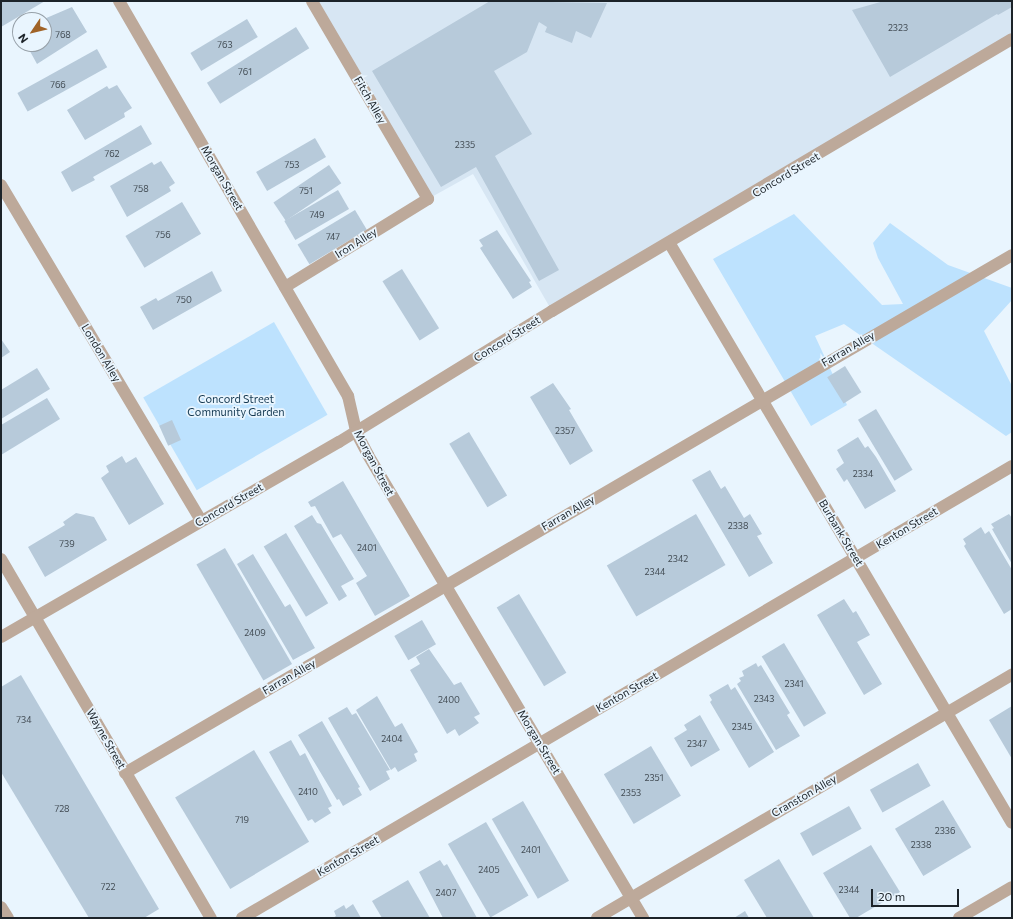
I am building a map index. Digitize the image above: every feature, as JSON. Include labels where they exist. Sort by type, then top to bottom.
[{"type":"street","name":"Morgan Street","points":[[119,1],[348,396],[356,432],[643,918]]},
{"type":"street","name":"Fitch Alley","points":[[312,1],[428,199]]},
{"type":"street","name":"Concord Street","points":[[1,637],[201,520],[356,432],[552,311],[670,244],[1012,39]]},
{"type":"street","name":"London Alley","points":[[1,185],[201,520]]},
{"type":"street","name":"Iron Alley","points":[[285,287],[428,199]]},
{"type":"street","name":"Burbank Street","points":[[670,244],[761,401],[856,558],[1012,823]]},
{"type":"street","name":"Farran Alley","points":[[125,773],[1012,255]]},
{"type":"street","name":"Kenton Street","points":[[242,918],[1012,466]]},
{"type":"street","name":"Wayne Street","points":[[1,559],[211,918]]},
{"type":"street","name":"Cranston Alley","points":[[597,918],[947,714],[1012,674]]},
{"type":"street","points":[[959,918],[1012,887]]},
{"type":"street","points":[[1,907],[8,918]]},
{"type":"shaded area","points":[[312,1],[1012,1],[1012,39],[552,311],[473,174],[428,199]]},
{"type":"green space","points":[[794,214],[882,305],[903,304],[878,258],[873,243],[890,223],[948,265],[1012,288],[1012,300],[984,331],[1012,386],[1012,432],[1006,436],[844,324],[815,336],[847,405],[811,426],[713,259]]},
{"type":"green space","name":"Concord Street Community Garden","points":[[274,322],[328,415],[197,490],[143,398]]},
{"type":"building","points":[[45,1],[26,12],[12,12],[12,20],[1,27],[1,2]]},
{"type":"building","points":[[490,1],[607,3],[591,38],[576,31],[572,43],[545,32],[547,27],[539,22],[527,52],[494,71],[532,134],[495,156],[559,270],[539,281],[476,167],[441,187],[372,71]]},
{"type":"building","points":[[884,1],[1012,1],[1012,7],[998,15],[997,14],[890,77],[852,10]]},
{"type":"building","points":[[72,7],[87,32],[37,64],[30,52],[52,52],[52,16]]},
{"type":"building","points":[[247,19],[258,37],[201,71],[190,53]]},
{"type":"building","points":[[296,27],[309,48],[220,104],[207,83]]},
{"type":"building","points":[[97,49],[107,67],[28,111],[17,93]]},
{"type":"building","points":[[117,85],[132,108],[124,113],[125,117],[85,140],[67,110],[107,86],[109,89]]},
{"type":"building","points":[[141,125],[152,144],[93,177],[95,180],[72,192],[61,172]]},
{"type":"building","points":[[315,138],[326,157],[267,191],[256,172]]},
{"type":"building","points":[[161,161],[175,183],[169,187],[171,191],[127,217],[110,186],[152,162],[154,165]]},
{"type":"building","points":[[329,165],[341,183],[286,221],[273,202]]},
{"type":"building","points":[[338,190],[349,209],[295,240],[284,221]]},
{"type":"building","points":[[182,202],[201,234],[144,268],[125,236]]},
{"type":"building","points":[[355,210],[367,230],[309,264],[298,245]]},
{"type":"building","points":[[497,230],[531,281],[529,282],[532,287],[513,299],[480,248],[483,246],[479,240]]},
{"type":"building","points":[[402,269],[439,328],[420,341],[382,281]]},
{"type":"building","points":[[212,271],[222,291],[153,330],[140,307],[156,298],[158,301]]},
{"type":"building","points":[[1,339],[10,352],[1,358]]},
{"type":"building","points":[[845,366],[861,392],[844,403],[827,377]]},
{"type":"building","points":[[37,368],[50,389],[1,419],[1,390]]},
{"type":"building","points":[[553,383],[571,409],[569,410],[593,451],[570,465],[530,397]]},
{"type":"building","points":[[47,398],[60,419],[1,455],[1,425]]},
{"type":"building","points":[[876,409],[913,470],[895,481],[858,420]]},
{"type":"building","points":[[172,420],[181,440],[168,446],[159,426]]},
{"type":"building","points":[[469,432],[507,495],[487,507],[449,444]]},
{"type":"building","points":[[858,437],[865,448],[868,446],[876,457],[896,491],[865,509],[847,479],[844,482],[836,469],[844,463],[837,450]]},
{"type":"building","points":[[122,456],[126,463],[136,457],[164,504],[129,525],[101,478],[109,472],[106,466]]},
{"type":"building","points":[[710,470],[721,489],[725,486],[744,518],[750,514],[762,534],[757,536],[773,563],[749,577],[692,480]]},
{"type":"building","points":[[343,481],[410,596],[375,616],[356,583],[367,576],[341,534],[333,538],[315,506],[311,507],[308,502]]},
{"type":"building","points":[[76,513],[94,517],[107,540],[45,577],[28,547],[65,525],[63,522]]},
{"type":"building","points":[[696,514],[726,565],[636,617],[607,566]]},
{"type":"building","points":[[1009,514],[1012,518],[1012,564],[992,529],[994,528],[991,524]]},
{"type":"building","points":[[312,515],[317,523],[321,524],[354,579],[341,586],[347,596],[339,601],[294,526]]},
{"type":"building","points":[[981,527],[985,534],[989,531],[1012,570],[1012,609],[1004,614],[964,546],[966,544],[963,539]]},
{"type":"building","points":[[286,533],[328,603],[306,617],[264,546]]},
{"type":"building","points":[[225,548],[292,664],[263,681],[196,564]]},
{"type":"building","points":[[253,554],[285,607],[290,604],[315,648],[293,660],[237,564]]},
{"type":"building","points":[[519,594],[566,673],[544,686],[497,607]]},
{"type":"building","points":[[844,599],[853,613],[856,611],[870,635],[857,642],[882,684],[864,695],[817,615]]},
{"type":"building","points":[[422,620],[436,644],[408,660],[394,636]]},
{"type":"building","points":[[784,643],[826,713],[804,727],[762,656]]},
{"type":"building","points":[[429,649],[454,685],[461,682],[480,714],[474,717],[479,723],[459,736],[455,729],[447,734],[410,670],[420,664],[416,657]]},
{"type":"building","points":[[756,663],[758,667],[761,665],[790,713],[787,715],[800,736],[776,750],[737,684],[741,681],[739,678],[744,676],[742,671]]},
{"type":"building","points":[[21,675],[159,909],[144,918],[89,918],[1,772],[1,687]]},
{"type":"building","points":[[728,684],[731,690],[735,687],[774,752],[749,768],[710,702],[712,700],[709,695]]},
{"type":"building","points":[[377,696],[395,727],[402,723],[418,752],[414,754],[417,761],[398,772],[395,767],[391,770],[356,710]]},
{"type":"building","points":[[1012,706],[1012,759],[989,720]]},
{"type":"building","points":[[347,707],[352,715],[356,713],[390,770],[386,771],[390,779],[370,791],[328,718]]},
{"type":"building","points":[[700,715],[720,750],[691,767],[674,738],[687,730],[684,725]]},
{"type":"building","points":[[322,721],[360,787],[358,788],[362,795],[343,806],[339,799],[337,800],[298,735]]},
{"type":"building","points":[[291,740],[300,756],[305,753],[332,806],[328,808],[331,813],[315,823],[312,819],[308,821],[269,752]]},
{"type":"building","points":[[651,746],[681,796],[634,824],[604,774]]},
{"type":"building","points":[[254,750],[309,842],[230,889],[175,797]]},
{"type":"building","points":[[918,763],[931,786],[883,812],[870,790]]},
{"type":"building","points":[[943,800],[971,847],[923,876],[895,829]]},
{"type":"building","points":[[523,801],[569,881],[538,899],[492,819]]},
{"type":"building","points":[[849,806],[862,829],[813,856],[800,833]]},
{"type":"building","points":[[486,822],[528,896],[490,918],[448,844]]},
{"type":"building","points":[[871,845],[900,892],[856,918],[850,918],[823,873]]},
{"type":"building","points":[[779,859],[814,918],[767,918],[744,880]]},
{"type":"building","points":[[440,860],[444,866],[447,864],[477,918],[443,918],[419,872]]},
{"type":"building","points":[[408,880],[430,918],[382,918],[372,901]]},
{"type":"building","points":[[353,904],[361,918],[333,918],[336,916],[334,911],[344,905],[346,909]]},
{"type":"building","points":[[745,911],[749,918],[734,918]]}]
